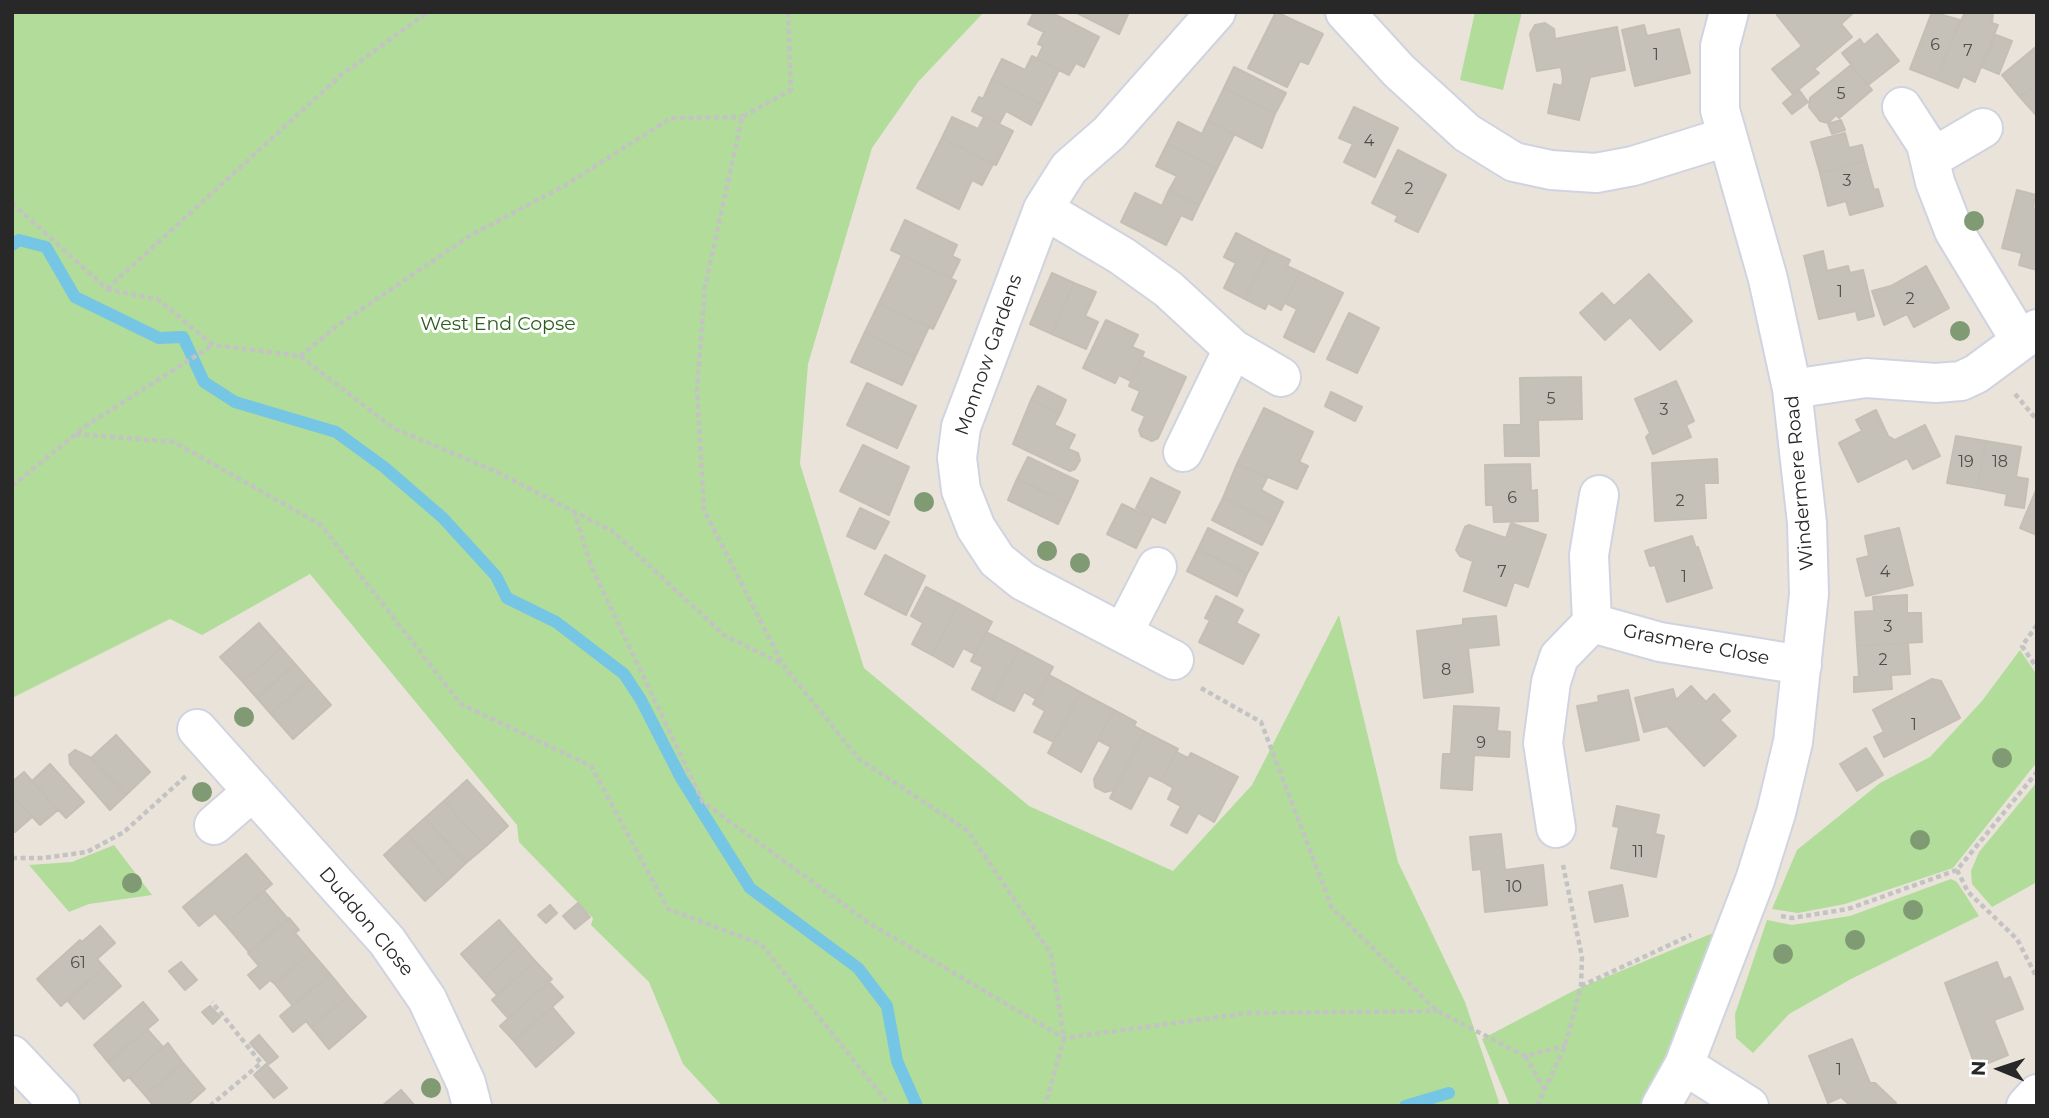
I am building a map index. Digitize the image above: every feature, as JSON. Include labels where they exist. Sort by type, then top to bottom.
[{"type":"street","name":"Monnow Gardens","points":[[1174,660],[1023,581],[1003,566],[976,527],[961,490],[957,458],[961,426],[1042,209],[1069,168],[1109,133],[1216,12]]},
{"type":"street","points":[[1345,12],[1399,71],[1467,133],[1514,162],[1551,170],[1596,173],[1633,166],[1726,137]]},
{"type":"street","name":"Windermere Road","points":[[1661,1106],[1684,1065],[1738,922],[1779,801],[1793,742],[1809,594],[1807,523],[1792,389],[1768,279],[1726,137],[1718,78],[1720,46],[1729,12]]},
{"type":"street","points":[[1792,389],[1866,378],[1961,382],[2029,335],[1954,230],[1926,144],[1902,107]]},
{"type":"street","points":[[1930,159],[1983,128]]},
{"type":"street","points":[[1042,209],[1122,256],[1168,289],[1234,349],[1281,377]]},
{"type":"street","points":[[1184,452],[1234,349]]},
{"type":"street","points":[[1556,828],[1544,743],[1551,682],[1559,657],[1591,623],[1589,555],[1598,495]]},
{"type":"street","points":[[1123,633],[1157,567]]},
{"type":"street","name":"Grasmere Close","points":[[1591,623],[1660,642],[1802,665]]},
{"type":"street","name":"Duddon Close","points":[[206,739],[387,941],[427,999],[466,1083],[472,1106]]},
{"type":"street","points":[[214,825],[253,791]]},
{"type":"street","points":[[12,1055],[58,1105]]},
{"type":"street","points":[[1684,1065],[1749,1106]]},
{"type":"street","points":[[2026,1106],[2037,1094]]},
{"type":"path","points":[[107,289],[341,75],[428,12]]},
{"type":"path","points":[[300,356],[337,326],[471,235],[565,186],[670,118],[742,117],[791,90],[788,12]]},
{"type":"path","points":[[742,117],[705,287],[697,390],[705,510],[783,665],[859,759],[968,831],[1052,954],[1065,1038],[1045,1106]]},
{"type":"path","points":[[12,203],[107,289],[159,300],[213,345],[300,356],[393,428],[495,471],[612,531],[724,635],[783,665]]},
{"type":"path","points":[[12,486],[76,434],[213,345]]},
{"type":"path","points":[[76,434],[174,442],[321,525],[461,705],[591,766],[668,909],[761,944],[890,1106]]},
{"type":"path","points":[[574,512],[591,566],[703,802],[869,923],[1065,1038],[1248,1013],[1437,1011]]},
{"type":"path","points":[[2037,625],[2022,646],[2037,668]]},
{"type":"path","points":[[1174,660],[1172,672],[1261,722],[1332,908],[1437,1011],[1525,1055],[1545,1090]]},
{"type":"path","points":[[12,858],[43,858],[87,852],[124,832],[206,739]]},
{"type":"path","points":[[1581,986],[1693,934],[1770,914],[1792,918],[1848,909],[1957,870],[2037,772]]},
{"type":"path","points":[[1537,1106],[1565,1046],[1581,986],[1582,957],[1556,828]]},
{"type":"path","points":[[1957,870],[1968,892],[2017,939],[2037,978]]},
{"type":"path","points":[[210,1106],[261,1063],[212,1002]]},
{"type":"path","points":[[1525,1055],[1565,1046]]},
{"type":"green space","name":"West End Copse","points":[[12,12],[984,12],[918,82],[872,148],[808,364],[800,464],[864,668],[1029,806],[1173,871],[1252,785],[1339,615],[1398,862],[1465,1002],[1499,1102],[1497,1106],[722,1106],[683,1064],[649,982],[591,925],[593,918],[519,842],[517,825],[310,574],[202,635],[170,619],[12,698]]},
{"type":"green space","points":[[1475,12],[1522,12],[1503,90],[1460,80]]},
{"type":"green space","points":[[2020,650],[2037,675],[2037,762],[1953,868],[1845,904],[1798,913],[1772,909],[1797,850],[1880,783],[1930,757],[1982,701]]},
{"type":"green space","points":[[2037,782],[2037,882],[1992,907],[1972,884],[1971,871],[1979,852]]},
{"type":"green space","points":[[114,845],[152,895],[89,904],[69,912],[29,865],[72,862]]},
{"type":"green space","points":[[1951,879],[1957,882],[1979,916],[1851,979],[1789,1014],[1753,1053],[1736,1038],[1735,1014],[1767,920],[1792,925],[1850,916]]},
{"type":"green space","points":[[1718,931],[1670,1052],[1639,1106],[1510,1106],[1482,1039],[1577,989]]},
{"type":"building","points":[[1034,12],[1050,12],[1099,37],[1084,67],[1076,63],[1069,75],[1037,59],[1043,46],[1038,44],[1044,32],[1028,24]]},
{"type":"building","points":[[1075,12],[1129,12],[1119,34]]},
{"type":"building","points":[[1276,12],[1323,34],[1308,64],[1300,61],[1287,87],[1248,68]]},
{"type":"building","points":[[1781,12],[1854,12],[1841,24],[1852,37],[1814,69],[1819,73],[1793,94],[1772,69],[1802,46],[1777,15]]},
{"type":"building","points":[[1932,12],[1960,20],[1936,79],[1910,69]]},
{"type":"building","points":[[1965,12],[1993,12],[1992,23],[1998,25],[1975,82],[1963,76],[1958,88],[1936,79]]},
{"type":"building","points":[[1545,23],[1554,29],[1555,39],[1617,27],[1625,70],[1590,77],[1579,120],[1548,113],[1554,84],[1562,86],[1563,79],[1561,67],[1537,71],[1530,34],[1535,25]]},
{"type":"building","points":[[1644,25],[1647,36],[1679,29],[1690,73],[1635,86],[1622,30]]},
{"type":"building","points":[[1877,34],[1899,61],[1868,85],[1842,53],[1860,39],[1864,45]]},
{"type":"building","points":[[1996,35],[2012,41],[1999,74],[1982,67]]},
{"type":"building","points":[[2037,46],[2037,83],[2020,97],[2002,75]]},
{"type":"building","points":[[1032,56],[1059,70],[1042,104],[992,79],[1002,59],[1025,70]]},
{"type":"building","points":[[1851,65],[1872,90],[1839,118],[1836,115],[1828,123],[1820,121],[1809,107],[1810,98]]},
{"type":"building","points":[[1234,67],[1286,93],[1275,114],[1224,88]]},
{"type":"building","points":[[992,79],[1042,104],[1031,125],[1006,111],[999,124],[972,111],[979,97],[983,99]]},
{"type":"building","points":[[2037,83],[2037,116],[2020,97]]},
{"type":"building","points":[[1224,88],[1275,114],[1262,148],[1208,121]]},
{"type":"building","points":[[1799,90],[1808,102],[1792,114],[1783,103]]},
{"type":"building","points":[[1354,107],[1398,128],[1375,177],[1344,162],[1353,144],[1339,138]]},
{"type":"building","points":[[952,117],[978,129],[984,117],[1013,131],[996,165],[942,138]]},
{"type":"building","points":[[1841,120],[1845,130],[1832,134],[1828,124]]},
{"type":"building","points":[[1208,121],[1234,135],[1217,169],[1167,144],[1178,122],[1202,134]]},
{"type":"building","points":[[1845,133],[1849,148],[1862,145],[1866,161],[1820,173],[1811,142]]},
{"type":"building","points":[[942,138],[993,164],[982,185],[972,180],[959,209],[917,188]]},
{"type":"building","points":[[1167,144],[1217,169],[1199,205],[1169,190],[1177,176],[1156,166]]},
{"type":"building","points":[[1398,150],[1446,175],[1418,232],[1395,221],[1398,216],[1372,203]]},
{"type":"building","points":[[1866,161],[1874,190],[1878,189],[1883,206],[1850,215],[1846,201],[1828,206],[1820,173]]},
{"type":"building","points":[[1169,190],[1199,205],[1192,220],[1181,215],[1166,245],[1121,222],[1135,193],[1162,206]]},
{"type":"building","points":[[2017,190],[2036,195],[2033,208],[2037,209],[2037,270],[2019,265],[2022,253],[2002,248]]},
{"type":"building","points":[[905,220],[957,245],[952,256],[960,260],[951,278],[891,250]]},
{"type":"building","points":[[1236,233],[1269,250],[1245,299],[1224,288],[1236,263],[1224,257]]},
{"type":"building","points":[[1269,250],[1290,260],[1287,266],[1300,272],[1281,310],[1268,303],[1265,309],[1245,299]]},
{"type":"building","points":[[1823,251],[1827,271],[1848,266],[1850,273],[1863,270],[1874,316],[1858,320],[1856,311],[1819,319],[1804,256]]},
{"type":"building","points":[[902,255],[956,281],[933,329],[879,303]]},
{"type":"building","points":[[1926,266],[1949,308],[1914,327],[1907,314],[1884,325],[1872,291],[1891,286]]},
{"type":"building","points":[[1300,272],[1343,293],[1314,352],[1284,337],[1297,309],[1285,303]]},
{"type":"building","points":[[1052,273],[1074,283],[1052,334],[1030,324]]},
{"type":"building","points":[[1649,274],[1692,321],[1660,350],[1630,317],[1605,340],[1580,313],[1602,293],[1614,306]]},
{"type":"building","points":[[1074,283],[1096,292],[1085,316],[1098,322],[1086,349],[1052,334]]},
{"type":"building","points":[[879,303],[929,327],[915,357],[865,332]]},
{"type":"building","points":[[1349,313],[1379,328],[1357,373],[1327,359]]},
{"type":"building","points":[[1106,320],[1138,335],[1132,347],[1144,352],[1131,381],[1119,375],[1115,383],[1083,368]]},
{"type":"building","points":[[865,332],[915,357],[902,385],[851,362]]},
{"type":"building","points":[[1142,357],[1186,377],[1158,438],[1152,441],[1141,436],[1139,430],[1145,416],[1132,410],[1140,391],[1129,386]]},
{"type":"building","points":[[1581,377],[1582,419],[1538,420],[1539,456],[1505,456],[1504,425],[1521,425],[1520,378]]},
{"type":"building","points":[[1676,381],[1694,421],[1686,425],[1691,437],[1653,454],[1646,437],[1650,433],[1635,399]]},
{"type":"building","points":[[867,383],[916,406],[897,448],[847,425]]},
{"type":"building","points":[[1038,386],[1066,400],[1060,414],[1031,400]]},
{"type":"building","points":[[1331,392],[1362,407],[1355,421],[1325,406]]},
{"type":"building","points":[[1031,400],[1060,414],[1054,425],[1075,435],[1068,449],[1078,453],[1080,460],[1075,469],[1070,471],[1013,444]]},
{"type":"building","points":[[1264,408],[1313,432],[1299,462],[1308,466],[1297,489],[1237,464]]},
{"type":"building","points":[[1876,410],[1888,436],[1895,440],[1925,425],[1940,456],[1913,469],[1907,458],[1858,482],[1839,443],[1862,431],[1856,420]]},
{"type":"building","points":[[1956,436],[1986,441],[1977,488],[1947,483]]},
{"type":"building","points":[[1986,441],[2021,447],[2016,477],[2028,479],[2024,508],[2005,505],[2007,494],[1977,488]]},
{"type":"building","points":[[863,445],[909,467],[889,515],[840,491]]},
{"type":"building","points":[[1028,457],[1078,481],[1068,503],[1017,479]]},
{"type":"building","points":[[1717,459],[1718,483],[1704,483],[1706,518],[1655,521],[1652,463]]},
{"type":"building","points":[[1237,464],[1267,478],[1261,490],[1283,502],[1273,523],[1223,498]]},
{"type":"building","points":[[1530,464],[1531,491],[1537,490],[1538,521],[1494,522],[1493,505],[1486,505],[1485,465]]},
{"type":"building","points":[[1151,478],[1180,492],[1165,523],[1136,508]]},
{"type":"building","points":[[1017,479],[1068,503],[1058,524],[1008,500]]},
{"type":"building","points":[[2037,488],[2037,535],[2020,528]]},
{"type":"building","points":[[1223,498],[1273,523],[1262,545],[1212,520]]},
{"type":"building","points":[[1122,504],[1151,518],[1136,548],[1107,534]]},
{"type":"building","points":[[860,508],[889,522],[875,549],[847,536]]},
{"type":"building","points":[[1511,523],[1546,535],[1528,587],[1514,582],[1506,606],[1464,591],[1473,561],[1460,556],[1456,550],[1465,527],[1469,525],[1506,538]]},
{"type":"building","points":[[1208,528],[1258,553],[1247,574],[1198,549]]},
{"type":"building","points":[[1899,528],[1913,585],[1866,596],[1857,559],[1869,556],[1865,536]]},
{"type":"building","points":[[1692,536],[1712,588],[1667,602],[1655,565],[1650,566],[1645,551]]},
{"type":"building","points":[[1198,549],[1247,574],[1237,596],[1187,571]]},
{"type":"building","points":[[885,555],[925,576],[906,615],[865,594]]},
{"type":"building","points":[[926,587],[959,604],[932,655],[912,644],[923,623],[911,616]]},
{"type":"building","points":[[1907,595],[1907,613],[1921,613],[1922,642],[1857,646],[1855,612],[1874,611],[1873,597]]},
{"type":"building","points":[[1216,596],[1243,610],[1236,623],[1259,635],[1243,664],[1199,642],[1210,620],[1205,618]]},
{"type":"building","points":[[959,604],[992,622],[975,654],[963,648],[953,667],[932,655]]},
{"type":"building","points":[[1496,616],[1499,645],[1468,648],[1473,692],[1424,698],[1417,631],[1463,625],[1463,619]]},
{"type":"building","points":[[259,623],[281,648],[243,682],[220,657]]},
{"type":"building","points":[[986,632],[1019,649],[992,700],[972,689],[983,667],[971,661]]},
{"type":"building","points":[[1908,643],[1910,674],[1891,675],[1892,689],[1854,692],[1854,677],[1859,677],[1857,646]]},
{"type":"building","points":[[281,648],[295,664],[257,698],[243,682]]},
{"type":"building","points":[[1019,649],[1053,667],[1036,699],[1024,692],[1014,711],[992,700]]},
{"type":"building","points":[[295,664],[309,680],[271,714],[257,698]]},
{"type":"building","points":[[1049,675],[1080,692],[1054,742],[1034,732],[1045,711],[1033,704]]},
{"type":"building","points":[[1932,679],[1941,681],[1960,718],[1884,757],[1874,737],[1884,732],[1873,710]]},
{"type":"building","points":[[309,680],[331,705],[293,739],[271,714]]},
{"type":"building","points":[[1691,686],[1706,702],[1714,694],[1730,711],[1720,720],[1736,736],[1704,766],[1667,726],[1644,732],[1635,698],[1673,689],[1676,700]]},
{"type":"building","points":[[1628,690],[1639,740],[1586,751],[1577,706],[1599,702],[1598,696]]},
{"type":"building","points":[[1080,692],[1114,710],[1081,772],[1048,753]]},
{"type":"building","points":[[1454,706],[1499,708],[1497,731],[1510,732],[1509,757],[1474,755],[1472,790],[1441,788],[1443,754],[1451,754]]},
{"type":"building","points":[[1114,710],[1136,722],[1134,726],[1145,732],[1114,790],[1105,792],[1095,787],[1094,779],[1111,747],[1098,740]]},
{"type":"building","points":[[1145,732],[1178,749],[1161,781],[1149,775],[1131,809],[1110,798]]},
{"type":"building","points":[[116,735],[150,772],[126,795],[91,758]]},
{"type":"building","points":[[1866,748],[1883,775],[1857,791],[1840,764]]},
{"type":"building","points":[[75,750],[91,758],[126,795],[110,810],[70,764],[69,755]]},
{"type":"building","points":[[1176,752],[1188,758],[1191,753],[1238,777],[1214,822],[1198,813],[1187,833],[1171,825],[1181,806],[1168,799],[1173,788],[1161,781]]},
{"type":"building","points":[[50,764],[84,802],[66,818],[32,781]]},
{"type":"building","points":[[24,772],[58,810],[40,825],[12,795],[12,782]]},
{"type":"building","points":[[467,780],[508,826],[485,847],[444,801]]},
{"type":"building","points":[[12,795],[32,817],[15,832],[12,830]]},
{"type":"building","points":[[444,801],[485,847],[466,863],[425,818]]},
{"type":"building","points":[[1617,806],[1659,815],[1655,834],[1664,836],[1656,877],[1611,868],[1619,827],[1613,826]]},
{"type":"building","points":[[425,818],[466,863],[448,880],[407,834]]},
{"type":"building","points":[[407,834],[448,880],[425,901],[384,855]]},
{"type":"building","points":[[1501,834],[1505,870],[1543,865],[1547,905],[1485,912],[1481,869],[1473,870],[1470,837]]},
{"type":"building","points":[[246,854],[272,884],[225,924],[215,913],[199,926],[183,907]]},
{"type":"building","points":[[1622,885],[1628,916],[1595,922],[1589,892]]},
{"type":"building","points":[[264,891],[288,919],[249,952],[225,924]]},
{"type":"building","points":[[578,903],[590,917],[575,929],[563,916]]},
{"type":"building","points":[[550,905],[557,913],[546,923],[538,915]]},
{"type":"building","points":[[289,918],[299,930],[295,933],[311,952],[275,984],[270,980],[260,989],[248,975],[259,966],[248,953]]},
{"type":"building","points":[[499,920],[521,945],[483,979],[461,954]]},
{"type":"building","points":[[100,926],[115,943],[97,959],[104,967],[61,1006],[37,979],[80,940],[82,942]]},
{"type":"building","points":[[521,945],[535,961],[497,995],[483,979]]},
{"type":"building","points":[[311,952],[330,974],[293,1006],[275,984]]},
{"type":"building","points":[[535,961],[552,979],[508,1018],[492,1000]]},
{"type":"building","points":[[181,962],[197,980],[185,990],[169,971]]},
{"type":"building","points":[[1997,962],[2004,980],[2010,977],[2023,1009],[1994,1020],[2008,1055],[1976,1068],[1945,983]]},
{"type":"building","points":[[104,967],[121,986],[84,1019],[67,1000]]},
{"type":"building","points":[[330,974],[348,996],[311,1027],[306,1021],[293,1032],[280,1016]]},
{"type":"building","points":[[549,982],[563,997],[514,1041],[500,1026]]},
{"type":"building","points":[[348,996],[366,1017],[329,1049],[311,1027]]},
{"type":"building","points":[[143,1002],[158,1020],[108,1062],[94,1045]]},
{"type":"building","points":[[210,1006],[220,1017],[213,1024],[202,1012]]},
{"type":"building","points":[[552,1007],[574,1033],[536,1067],[514,1041]]},
{"type":"building","points":[[147,1029],[163,1047],[124,1081],[108,1062]]},
{"type":"building","points":[[259,1035],[278,1057],[269,1064],[250,1043]]},
{"type":"building","points":[[1852,1039],[1870,1083],[1875,1083],[1896,1103],[1893,1106],[1851,1106],[1841,1097],[1828,1103],[1809,1056]]},
{"type":"building","points":[[168,1043],[183,1063],[145,1095],[129,1077]]},
{"type":"building","points":[[183,1063],[205,1089],[186,1106],[154,1106],[145,1095]]},
{"type":"building","points":[[266,1064],[287,1088],[274,1098],[254,1075]]},
{"type":"building","points":[[401,1090],[415,1106],[382,1106]]},
{"type":"waterway","points":[[12,245],[19,240],[46,247],[75,297],[159,338],[183,337],[204,382],[235,402],[336,432],[384,467],[443,518],[496,576],[507,598],[556,622],[624,674],[641,700],[681,778],[750,888],[858,968],[887,1006],[897,1061],[917,1106]]},
{"type":"waterway","points":[[1405,1106],[1449,1093]]}]
